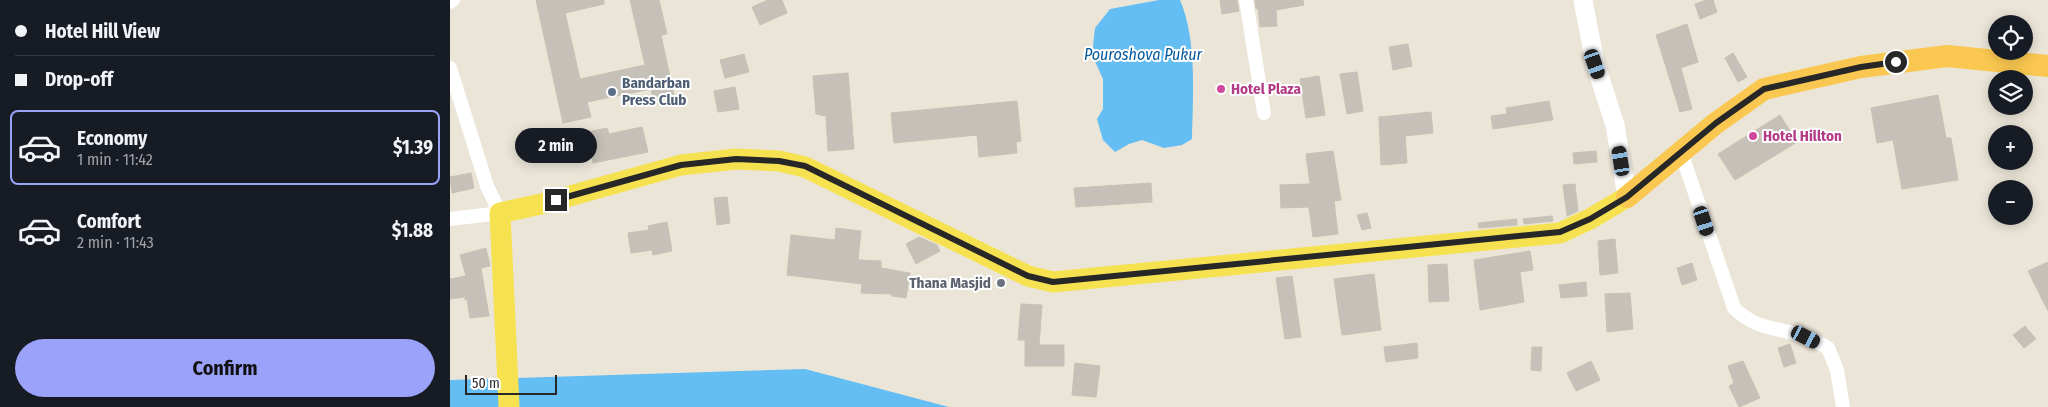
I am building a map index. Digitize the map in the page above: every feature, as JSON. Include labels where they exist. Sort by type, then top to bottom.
[{"type":"highway","points":[[1627,197],[1716,123],[1764,89],[1861,67],[1947,56],[2048,66]]},
{"type":"main road","points":[[509,407],[500,213],[541,204],[681,165],[736,159],[779,161],[805,166],[1028,276],[1053,282],[1560,232],[1590,219],[1627,197],[1615,125],[1595,64],[1583,0]]},
{"type":"street","points":[[1246,0],[1264,113]]},
{"type":"street","points":[[450,68],[487,186],[500,213],[450,219]]},
{"type":"street","points":[[1681,152],[1734,308],[1746,320],[1758,326],[1806,337],[1828,348],[1837,370],[1843,407]]},
{"type":"water","name":"Pouroshova Pukur","points":[[1159,0],[1180,0],[1185,15],[1192,50],[1192,139],[1182,145],[1164,148],[1142,140],[1129,144],[1115,152],[1103,140],[1097,119],[1103,109],[1103,79],[1092,55],[1095,28],[1110,9]]},
{"type":"water","points":[[805,369],[949,407],[450,407],[450,380]]},
{"type":"building","points":[[536,0],[604,0],[604,4],[565,13],[580,79],[645,65],[630,0],[659,0],[667,34],[661,35],[675,100],[654,105],[651,89],[587,102],[591,117],[563,123]]},
{"type":"building","points":[[768,0],[782,0],[787,13],[760,25],[752,7]]},
{"type":"building","points":[[1220,0],[1237,0],[1239,11],[1222,14]]},
{"type":"building","points":[[1255,0],[1303,0],[1304,5],[1276,10],[1277,26],[1260,27]]},
{"type":"building","points":[[1706,0],[1713,0],[1717,12],[1700,19],[1695,4]]},
{"type":"building","points":[[1687,24],[1698,62],[1681,68],[1692,109],[1680,112],[1656,35]]},
{"type":"building","points":[[1408,44],[1412,66],[1393,70],[1389,47]]},
{"type":"building","points":[[1733,53],[1747,77],[1738,82],[1725,58]]},
{"type":"building","points":[[744,54],[749,72],[725,78],[720,60]]},
{"type":"building","points":[[1357,72],[1363,111],[1347,114],[1340,74]]},
{"type":"building","points":[[848,73],[854,149],[828,151],[826,116],[816,114],[813,76]]},
{"type":"building","points":[[1319,76],[1325,115],[1306,118],[1300,79]]},
{"type":"building","points":[[735,87],[739,109],[718,112],[714,91]]},
{"type":"building","points":[[1938,95],[1946,138],[1951,138],[1958,180],[1902,189],[1893,140],[1877,143],[1871,108]]},
{"type":"building","points":[[1017,101],[1021,141],[1016,142],[1017,153],[979,157],[977,135],[894,143],[891,113]]},
{"type":"building","points":[[1549,101],[1553,120],[1493,129],[1491,116],[1507,114],[1506,108]]},
{"type":"building","points":[[1431,112],[1433,133],[1405,136],[1407,163],[1381,165],[1379,117]]},
{"type":"building","points":[[1780,115],[1797,142],[1735,180],[1718,154]]},
{"type":"building","points":[[642,127],[648,152],[593,163],[587,132],[607,128],[609,134]]},
{"type":"building","points":[[1333,151],[1341,200],[1334,201],[1338,234],[1313,237],[1309,207],[1281,208],[1280,185],[1310,184],[1306,154]]},
{"type":"building","points":[[1596,151],[1597,162],[1574,164],[1573,153]]},
{"type":"building","points":[[471,173],[474,188],[452,193],[450,177]]},
{"type":"building","points":[[1151,183],[1152,202],[1076,207],[1074,188]]},
{"type":"building","points":[[1575,184],[1578,211],[1567,216],[1563,185]]},
{"type":"building","points":[[727,197],[730,223],[717,225],[714,198]]},
{"type":"building","points":[[1367,213],[1371,228],[1362,230],[1357,215]]},
{"type":"building","points":[[1552,216],[1553,221],[1524,224],[1523,219]]},
{"type":"building","points":[[1517,219],[1517,225],[1479,228],[1478,223]]},
{"type":"building","points":[[667,222],[672,251],[653,255],[652,250],[631,253],[628,233],[649,230],[648,226]]},
{"type":"building","points":[[836,228],[861,231],[858,260],[881,261],[881,268],[910,273],[906,298],[892,296],[892,294],[861,293],[862,284],[787,275],[791,235],[835,240]]},
{"type":"building","points":[[919,237],[937,245],[940,251],[916,264],[906,244]]},
{"type":"building","points":[[1615,239],[1618,273],[1600,275],[1598,241]]},
{"type":"building","points":[[486,248],[490,266],[481,268],[489,316],[470,318],[465,297],[450,299],[450,279],[466,276],[460,255]]},
{"type":"building","points":[[1530,251],[1533,270],[1520,272],[1524,302],[1480,310],[1474,260]]},
{"type":"building","points":[[2048,262],[2048,311],[2028,271]]},
{"type":"building","points":[[1692,263],[1697,280],[1682,285],[1677,268]]},
{"type":"building","points":[[1447,264],[1449,301],[1429,302],[1428,265]]},
{"type":"building","points":[[1374,274],[1381,330],[1342,335],[1334,279]]},
{"type":"building","points":[[1292,276],[1301,337],[1285,339],[1276,278]]},
{"type":"building","points":[[1586,282],[1587,296],[1561,298],[1559,285]]},
{"type":"building","points":[[1630,293],[1633,329],[1607,332],[1605,294]]},
{"type":"building","points":[[1021,304],[1042,305],[1039,345],[1064,345],[1064,366],[1025,366],[1025,340],[1018,340]]},
{"type":"building","points":[[2025,326],[2036,339],[2024,348],[2013,335]]},
{"type":"building","points":[[1417,343],[1418,358],[1386,362],[1384,347]]},
{"type":"building","points":[[1790,344],[1796,363],[1784,367],[1778,348]]},
{"type":"building","points":[[1532,347],[1542,347],[1541,371],[1531,370]]},
{"type":"building","points":[[1591,361],[1600,380],[1576,391],[1567,373]]},
{"type":"building","points":[[1743,361],[1760,398],[1739,407],[1729,386],[1734,383],[1728,366]]},
{"type":"building","points":[[1075,363],[1100,366],[1096,397],[1072,395]]},
{"type":"place","name":"Hotel Plaza","points":[[1221,89]]},
{"type":"place","name":"Bandarban Press Club","points":[[612,92]]},
{"type":"place","name":"Hotel Hillton","points":[[1753,136]]},
{"type":"place","name":"Thana Masjid","points":[[1001,283]]},
{"type":"route","points":[[556,200],[681,165],[736,159],[779,161],[805,166],[1028,276],[1053,282],[1560,232],[1590,219],[1627,197],[1716,123],[1764,89],[1861,67],[1896,62]]}]
